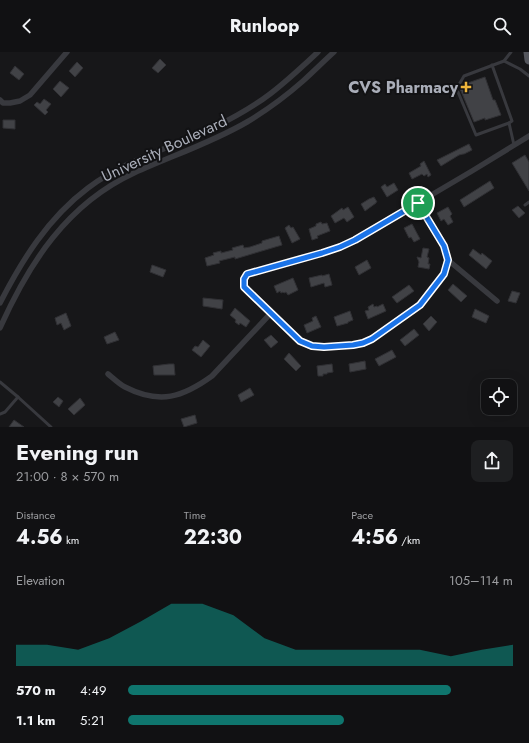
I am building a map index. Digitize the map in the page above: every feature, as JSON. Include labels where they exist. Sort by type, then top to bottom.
[{"type":"main road","points":[[528,52],[529,60]]},
{"type":"street","points":[[0,100],[3,103],[10,103],[20,101],[30,95],[67,52]]},
{"type":"street","name":"University Boulevard","points":[[0,303],[22,264],[42,234],[64,209],[88,188],[101,178],[129,164],[212,129],[242,113],[274,92],[318,52]]},
{"type":"street","name":"University Boulevard","points":[[0,328],[19,290],[40,255],[71,216],[83,206],[107,188],[133,173],[216,138],[247,122],[289,93],[334,52]]},
{"type":"street","points":[[418,203],[444,246],[448,260],[444,274],[420,305],[372,339],[353,345],[324,347],[312,346],[300,341],[244,287],[244,279],[247,274],[322,253],[355,240],[418,203],[472,172],[514,144],[529,136]]},
{"type":"street","points":[[448,260],[497,301]]},
{"type":"street","points":[[108,374],[124,387],[141,394],[157,397],[173,396],[188,391],[212,376],[271,313]]},
{"type":"lane","points":[[457,88],[464,76],[504,61],[511,52]]},
{"type":"lane","points":[[504,61],[520,69],[529,76]]},
{"type":"lane","points":[[492,65],[512,121],[509,123],[514,144]]},
{"type":"lane","points":[[458,92],[476,135],[509,123]]},
{"type":"lane","points":[[525,205],[529,202]]},
{"type":"lane","points":[[0,382],[51,427]]},
{"type":"lane","points":[[0,414],[5,412],[18,397]]},
{"type":"building","points":[[160,59],[166,65],[158,73],[152,68]]},
{"type":"building","points":[[77,62],[83,68],[75,77],[69,71]]},
{"type":"building","points":[[15,66],[24,74],[19,80],[10,73]]},
{"type":"building","name":"CVS Pharmacy","points":[[485,77],[493,100],[495,100],[501,115],[474,122],[460,90],[462,85]]},
{"type":"building","points":[[60,81],[69,88],[61,97],[53,89]]},
{"type":"building","points":[[44,99],[51,104],[46,110],[48,112],[45,115],[34,105],[37,102],[40,104]]},
{"type":"building","points":[[3,120],[15,120],[15,129],[3,128]]},
{"type":"building","points":[[469,144],[472,150],[459,155],[441,166],[437,160]]},
{"type":"building","points":[[525,155],[529,162],[529,191],[512,163]]},
{"type":"building","points":[[424,161],[431,175],[428,177],[427,174],[424,176],[422,174],[412,179],[409,173],[421,166],[420,164]]},
{"type":"building","points":[[490,181],[494,188],[464,207],[460,200]]},
{"type":"building","points":[[394,183],[398,190],[387,197],[381,187],[385,184],[387,187]]},
{"type":"building","points":[[374,197],[377,202],[365,211],[361,204]]},
{"type":"building","points":[[518,206],[525,213],[519,218],[512,210]]},
{"type":"building","points":[[348,207],[354,217],[347,222],[344,218],[335,223],[331,216],[342,208],[343,210]]},
{"type":"building","points":[[448,207],[452,214],[450,216],[453,222],[448,225],[444,219],[441,221],[437,213]]},
{"type":"building","points":[[321,222],[322,224],[327,223],[330,231],[317,236],[318,238],[312,240],[309,229]]},
{"type":"building","points":[[412,224],[420,239],[414,242],[411,237],[409,238],[404,228]]},
{"type":"building","points":[[289,225],[291,228],[293,227],[300,239],[292,243],[285,228]]},
{"type":"building","points":[[279,236],[282,245],[235,259],[235,257],[219,261],[220,263],[207,266],[205,258],[214,255],[213,253],[233,250],[232,248],[243,245],[244,248],[250,247],[262,243],[262,241]]},
{"type":"building","points":[[423,248],[429,249],[427,257],[429,258],[428,264],[430,264],[429,269],[418,267],[419,262],[417,257],[421,258]]},
{"type":"building","points":[[473,249],[481,255],[482,253],[492,261],[486,269],[469,255]]},
{"type":"building","points":[[367,260],[371,268],[359,275],[355,267]]},
{"type":"building","points":[[152,265],[166,270],[163,277],[150,272]]},
{"type":"building","points":[[329,274],[332,285],[325,287],[324,283],[311,287],[309,278]]},
{"type":"building","points":[[293,278],[298,290],[288,295],[286,292],[281,293],[280,291],[277,293],[274,286]]},
{"type":"building","points":[[453,284],[467,296],[461,302],[448,290]]},
{"type":"building","points":[[409,285],[414,291],[397,303],[392,297]]},
{"type":"building","points":[[512,291],[520,293],[516,303],[508,301]]},
{"type":"building","points":[[203,298],[223,300],[222,309],[203,306]]},
{"type":"building","points":[[373,304],[374,307],[377,307],[383,304],[386,311],[368,319],[365,311],[369,310],[368,307]]},
{"type":"building","points":[[235,308],[250,321],[246,327],[235,322],[236,320],[230,315]]},
{"type":"building","points":[[475,309],[489,316],[486,323],[472,317]]},
{"type":"building","points":[[350,311],[353,320],[337,326],[334,317]]},
{"type":"building","points":[[66,313],[71,326],[64,330],[61,323],[57,325],[55,318]]},
{"type":"building","points":[[316,316],[321,327],[307,333],[304,325],[313,321],[312,318]]},
{"type":"building","points":[[431,316],[437,322],[429,331],[423,324]]},
{"type":"building","points":[[414,329],[419,335],[405,346],[400,340]]},
{"type":"building","points":[[115,332],[119,340],[107,344],[104,337]]},
{"type":"building","points":[[271,335],[278,342],[271,348],[264,340]]},
{"type":"building","points":[[203,340],[210,346],[201,357],[192,350],[195,346],[198,347]]},
{"type":"building","points":[[392,350],[396,357],[379,366],[375,359]]},
{"type":"building","points":[[289,353],[301,366],[296,371],[284,359]]},
{"type":"building","points":[[365,361],[366,369],[350,372],[349,364]]},
{"type":"building","points":[[174,364],[175,375],[154,375],[153,366]]},
{"type":"building","points":[[332,364],[333,372],[323,374],[323,376],[318,376],[317,366]]},
{"type":"building","points":[[250,388],[254,395],[241,402],[238,395]]},
{"type":"building","points":[[58,397],[63,401],[59,407],[53,402]]},
{"type":"building","points":[[80,398],[85,405],[74,415],[68,409]]},
{"type":"building","points":[[195,415],[197,423],[184,427],[181,419]]},
{"type":"building","points":[[14,420],[24,427],[9,427]]},
{"type":"place","name":"CVS Pharmacy","points":[[466,87]]},
{"type":"route","points":[[418,203],[444,246],[448,260],[444,274],[420,305],[372,339],[353,345],[324,347],[312,346],[300,341],[244,287],[244,279],[247,274],[340,247],[355,240],[418,203]]}]
